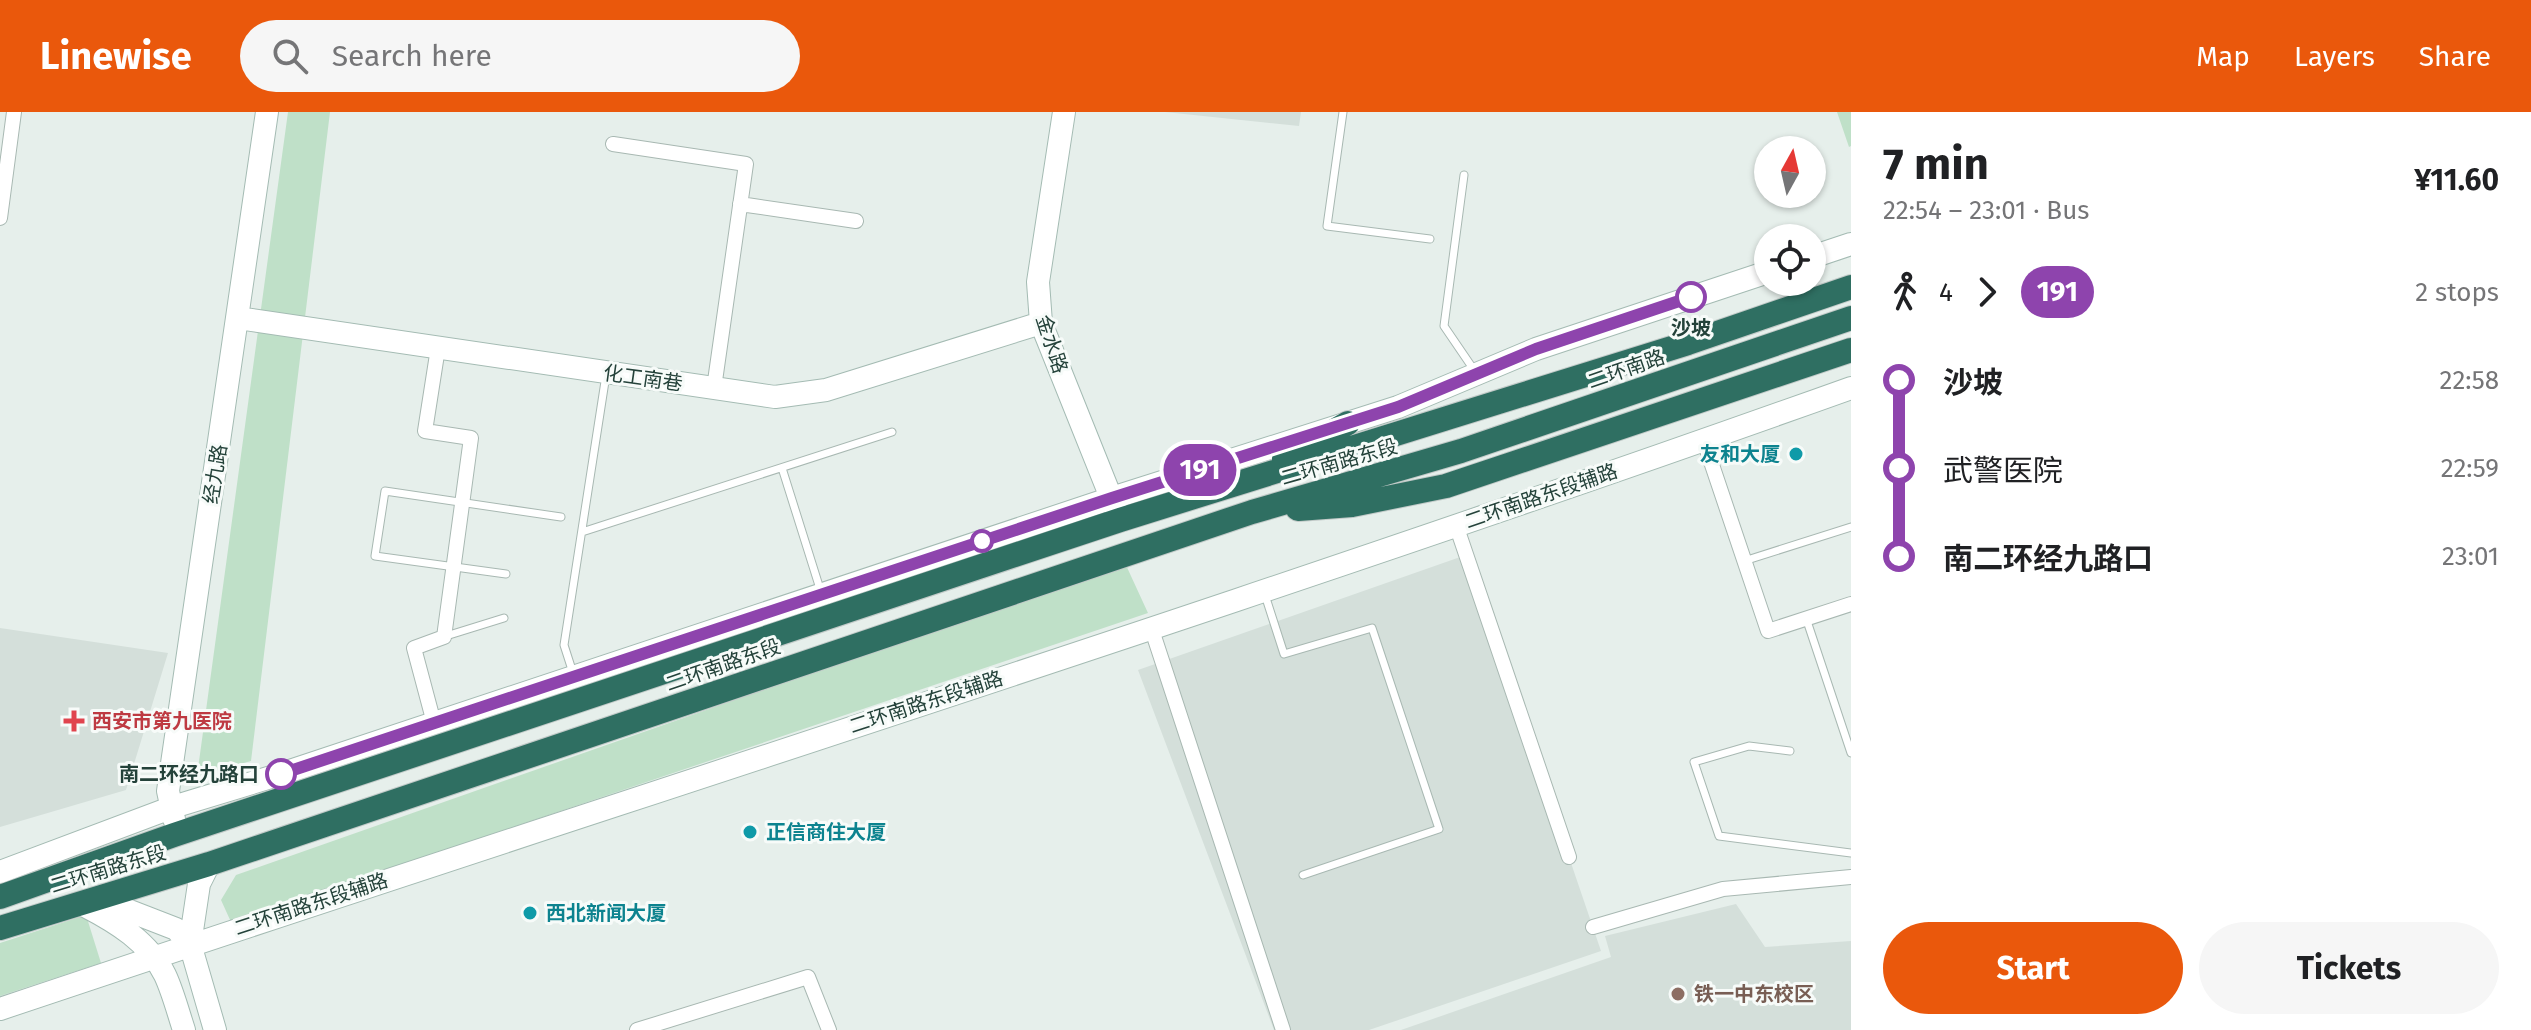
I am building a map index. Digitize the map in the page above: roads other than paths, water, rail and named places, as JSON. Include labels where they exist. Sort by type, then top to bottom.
[{"type":"highway","points":[[1688,343],[1793,293],[1851,271]]},
{"type":"highway","name":"二环南路","points":[[1445,419],[1688,343],[1851,287]]},
{"type":"highway","name":"二环南路","points":[[1461,451],[1851,318]]},
{"type":"highway","points":[[1761,349],[1839,344],[1851,340]]},
{"type":"highway","points":[[1252,512],[1352,505],[1446,486],[1851,350]]},
{"type":"highway","name":"二环南路东段","points":[[0,897],[1116,509],[1241,484],[1445,419]]},
{"type":"highway","points":[[1241,484],[1348,423]]},
{"type":"highway","name":"二环南路东段","points":[[0,928],[209,864],[1252,512],[1461,451]]},
{"type":"main road","name":"经九路","points":[[174,835],[173,807],[168,791],[267,112]]},
{"type":"main road","name":"金水路","points":[[1064,112],[1038,282],[1041,323],[1116,509]]},
{"type":"main road","points":[[1826,252],[1851,244]]},
{"type":"main road","points":[[0,872],[173,807],[822,595],[1116,509],[1398,407],[1536,349],[1754,277]]},
{"type":"main road","name":"化工南巷","points":[[238,318],[775,397],[826,390],[1041,323]]},
{"type":"main road","name":"二环南路东段辅路","points":[[0,1009],[1456,525],[1851,388]]},
{"type":"main road","points":[[209,864],[199,884],[190,944],[193,964],[215,1030]]},
{"type":"main road","points":[[80,905],[127,910],[176,929],[190,944]]},
{"type":"main road","points":[[80,905],[127,929],[154,958],[165,974],[184,1030]]},
{"type":"street","points":[[0,218],[14,112]]},
{"type":"street","points":[[613,144],[746,164],[714,388]]},
{"type":"street","points":[[740,204],[856,221]]},
{"type":"street","points":[[434,723],[414,648],[444,637],[471,438],[425,431],[438,348]]},
{"type":"street","points":[[1704,441],[1768,631],[1851,604]]},
{"type":"street","points":[[1456,525],[1569,857]]},
{"type":"street","points":[[1151,627],[1283,1030]]},
{"type":"street","points":[[1593,927],[1723,889],[1851,877]]},
{"type":"street","points":[[637,1030],[808,977],[829,1030]]},
{"type":"lane","points":[[1343,112],[1327,226],[1430,239]]},
{"type":"lane","points":[[1464,175],[1444,326],[1478,375]]},
{"type":"lane","points":[[575,677],[564,645],[607,372]]},
{"type":"lane","points":[[582,532],[892,432]]},
{"type":"lane","points":[[782,468],[822,595]]},
{"type":"lane","points":[[506,574],[375,556],[385,491],[561,517]]},
{"type":"lane","points":[[1744,561],[1851,527]]},
{"type":"lane","points":[[1263,589],[1284,654],[1372,628],[1439,829],[1303,875]]},
{"type":"lane","points":[[444,637],[504,618]]},
{"type":"lane","points":[[1806,618],[1851,753]]},
{"type":"lane","points":[[1790,751],[1749,746],[1694,762],[1719,836],[1851,853]]},
{"type":"place","name":"沙坡","points":[[1691,297]]},
{"type":"place","name":"友和大厦","points":[[1796,454]]},
{"type":"place","name":"西安市第九医院","points":[[74,721]]},
{"type":"place","name":"南二环经九路口","points":[[281,774]]},
{"type":"place","name":"正信商住大厦","points":[[750,832]]},
{"type":"place","name":"西北新闻大厦","points":[[530,913]]},
{"type":"place","name":"铁一中东校区","points":[[1678,994]]}]
